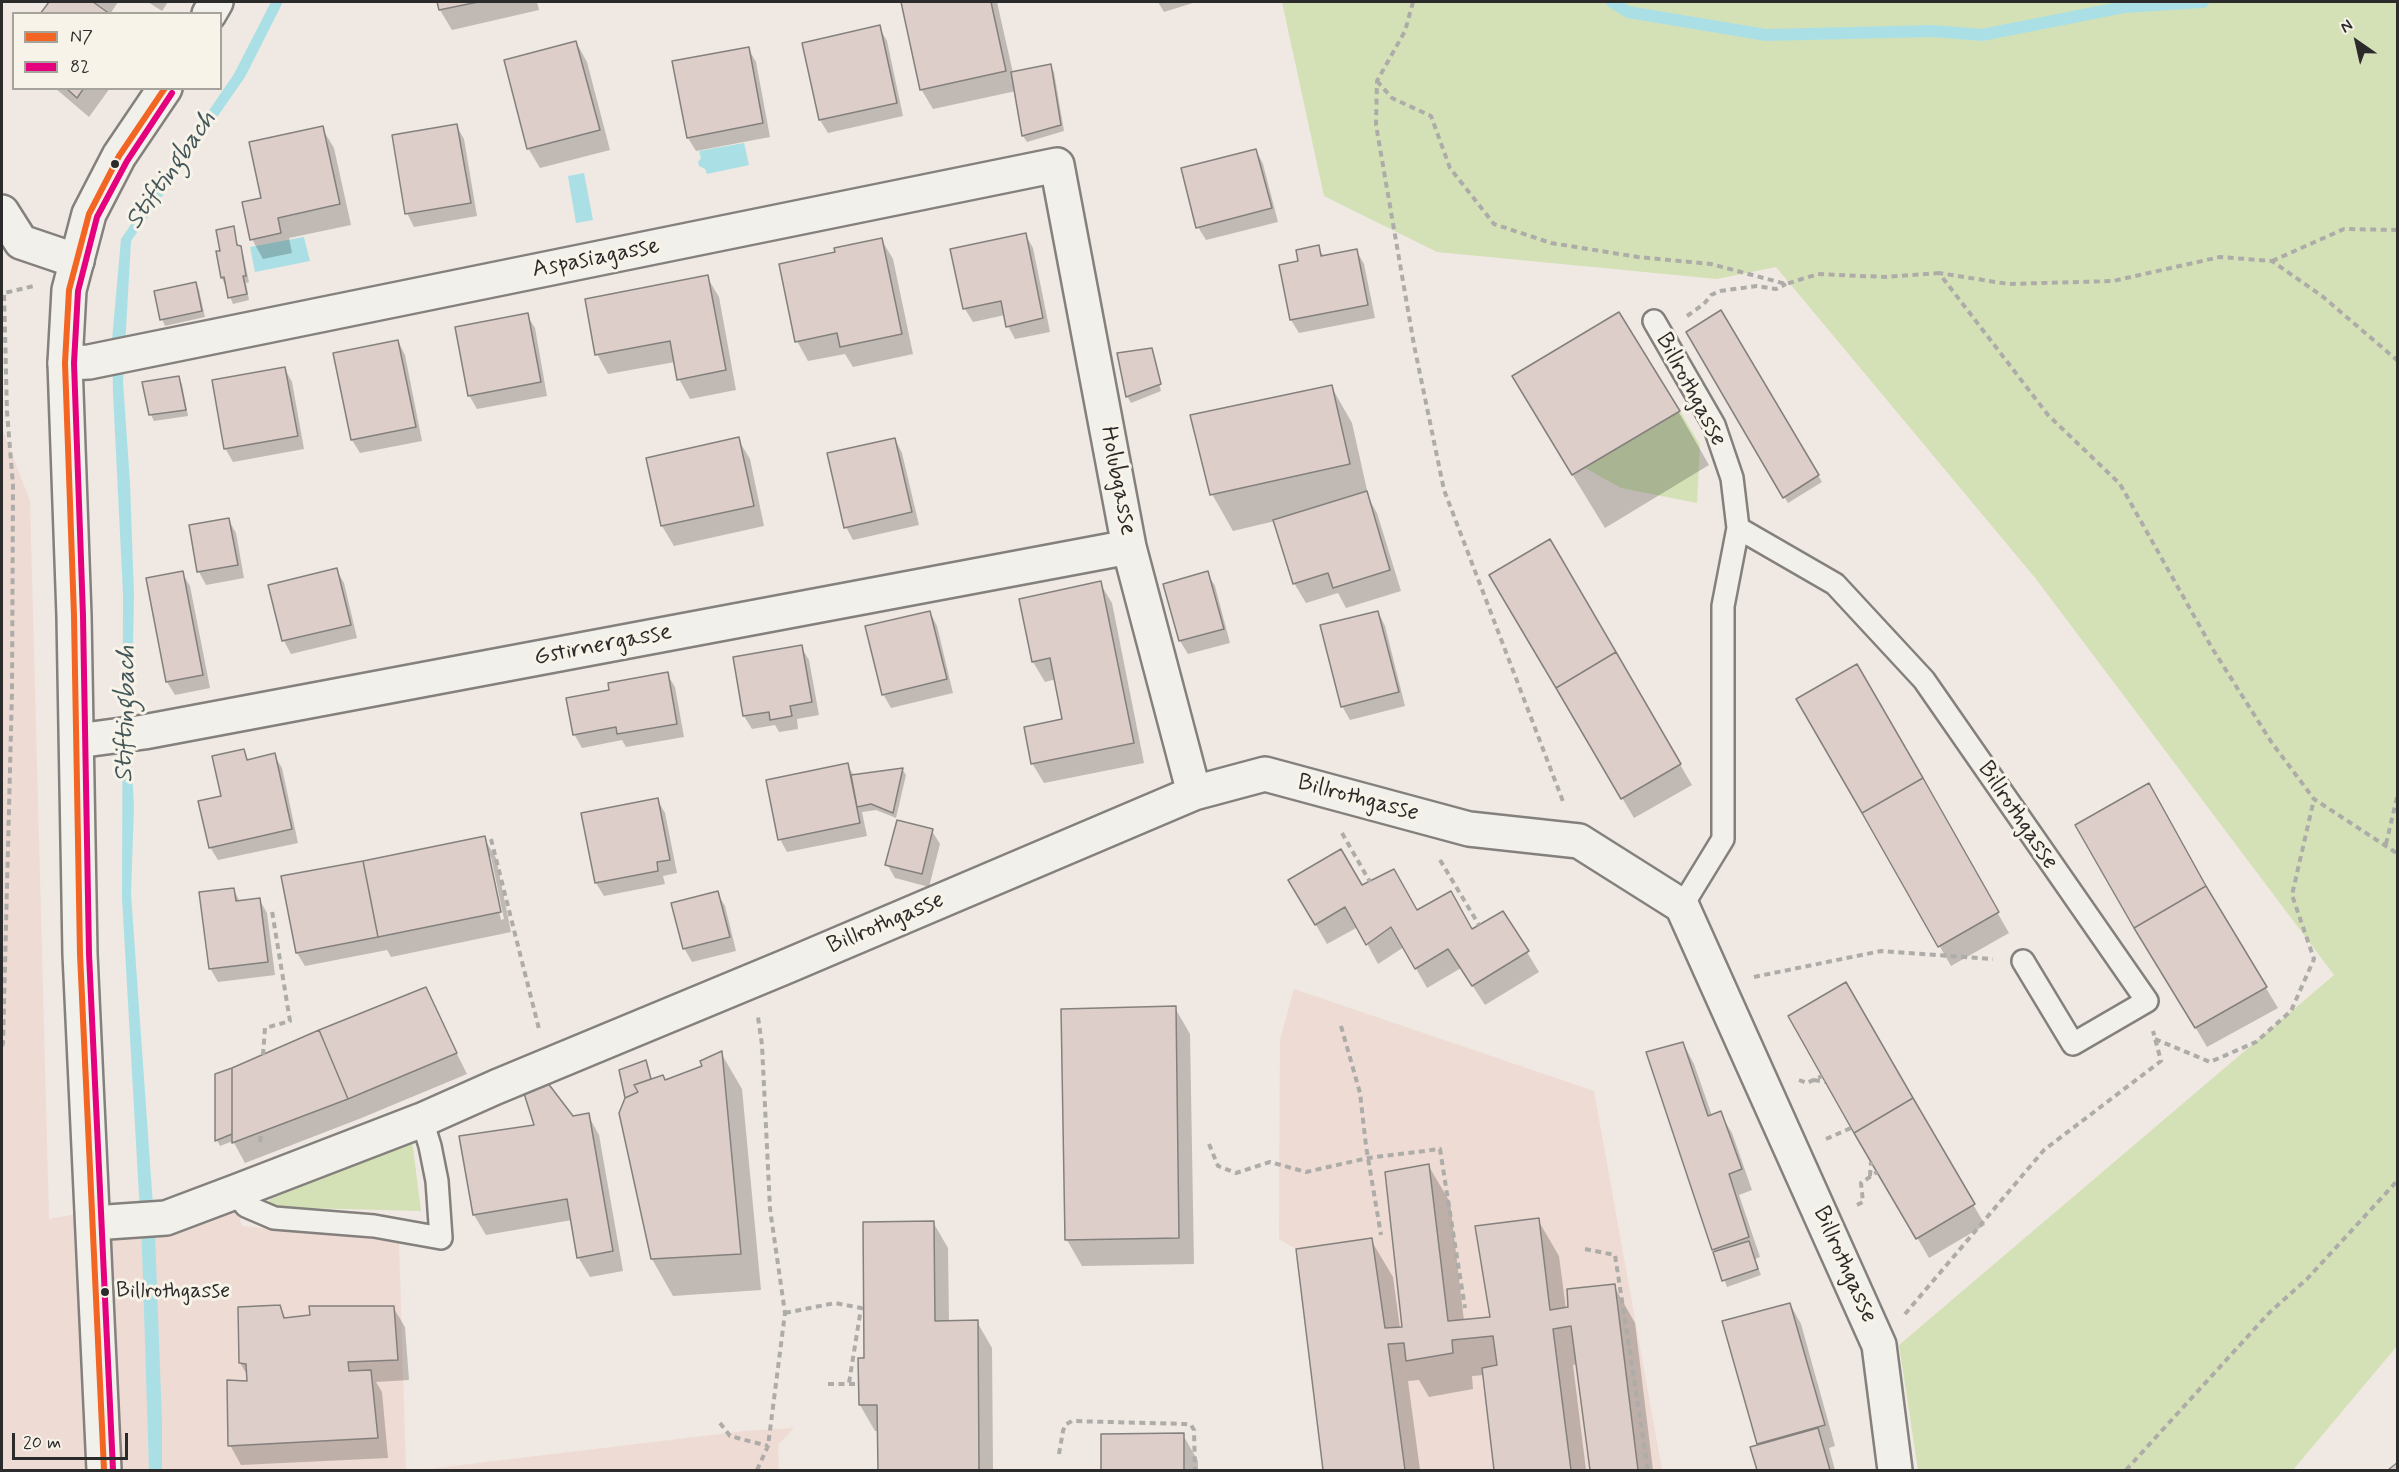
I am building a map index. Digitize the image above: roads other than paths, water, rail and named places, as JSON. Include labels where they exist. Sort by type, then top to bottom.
[{"type":"street","points":[[104,1470],[80,954],[77,741],[77,363],[69,290],[89,214],[119,156],[164,90]]},
{"type":"street","name":"Aspasiagasse","points":[[77,363],[1057,165]]},
{"type":"street","name":"Holubgasse","points":[[1057,165],[1129,547],[1194,793]]},
{"type":"street","points":[[2,212],[21,243],[76,261]]},
{"type":"street","name":"Gstirnergasse","points":[[77,741],[144,732],[1129,547]]},
{"type":"street","name":"Billrothgasse","points":[[93,1223],[166,1218],[235,1192],[422,1120],[547,1065],[752,981],[1194,793],[1265,774],[1469,829],[1579,841],[1682,906],[1879,1345],[1895,1470]]},
{"type":"lane","name":"Billrothgasse","points":[[1655,323],[1714,424],[1732,478],[1738,528],[1724,606],[1723,839],[1682,906]]},
{"type":"lane","name":"Billrothgasse","points":[[1738,528],[1835,584],[1924,680],[2146,1001],[2073,1044],[2024,961]]},
{"type":"lane","points":[[235,1192],[246,1206],[274,1218],[374,1226],[441,1238],[437,1181],[422,1120]]},
{"type":"water","name":"Stiftingbach","points":[[271,2],[283,2],[245,77],[131,241],[123,382],[134,594],[131,750],[134,807],[131,894],[155,1234],[162,1422],[162,1470],[149,1470],[142,1248],[122,898],[123,594],[112,340],[121,239],[234,74]]},
{"type":"water","points":[[744,143],[749,165],[707,174],[705,169],[699,166],[698,162],[701,158],[699,151]]},
{"type":"water","points":[[584,173],[593,220],[576,223],[568,176]]},
{"type":"water","points":[[304,237],[310,261],[255,272],[250,247]]},
{"type":"waterway","points":[[1612,2],[1628,12],[1766,35],[1934,31],[1982,35],[2124,7],[2203,2]]},
{"type":"place","name":"Billrothgasse","points":[[105,1292]]}]
